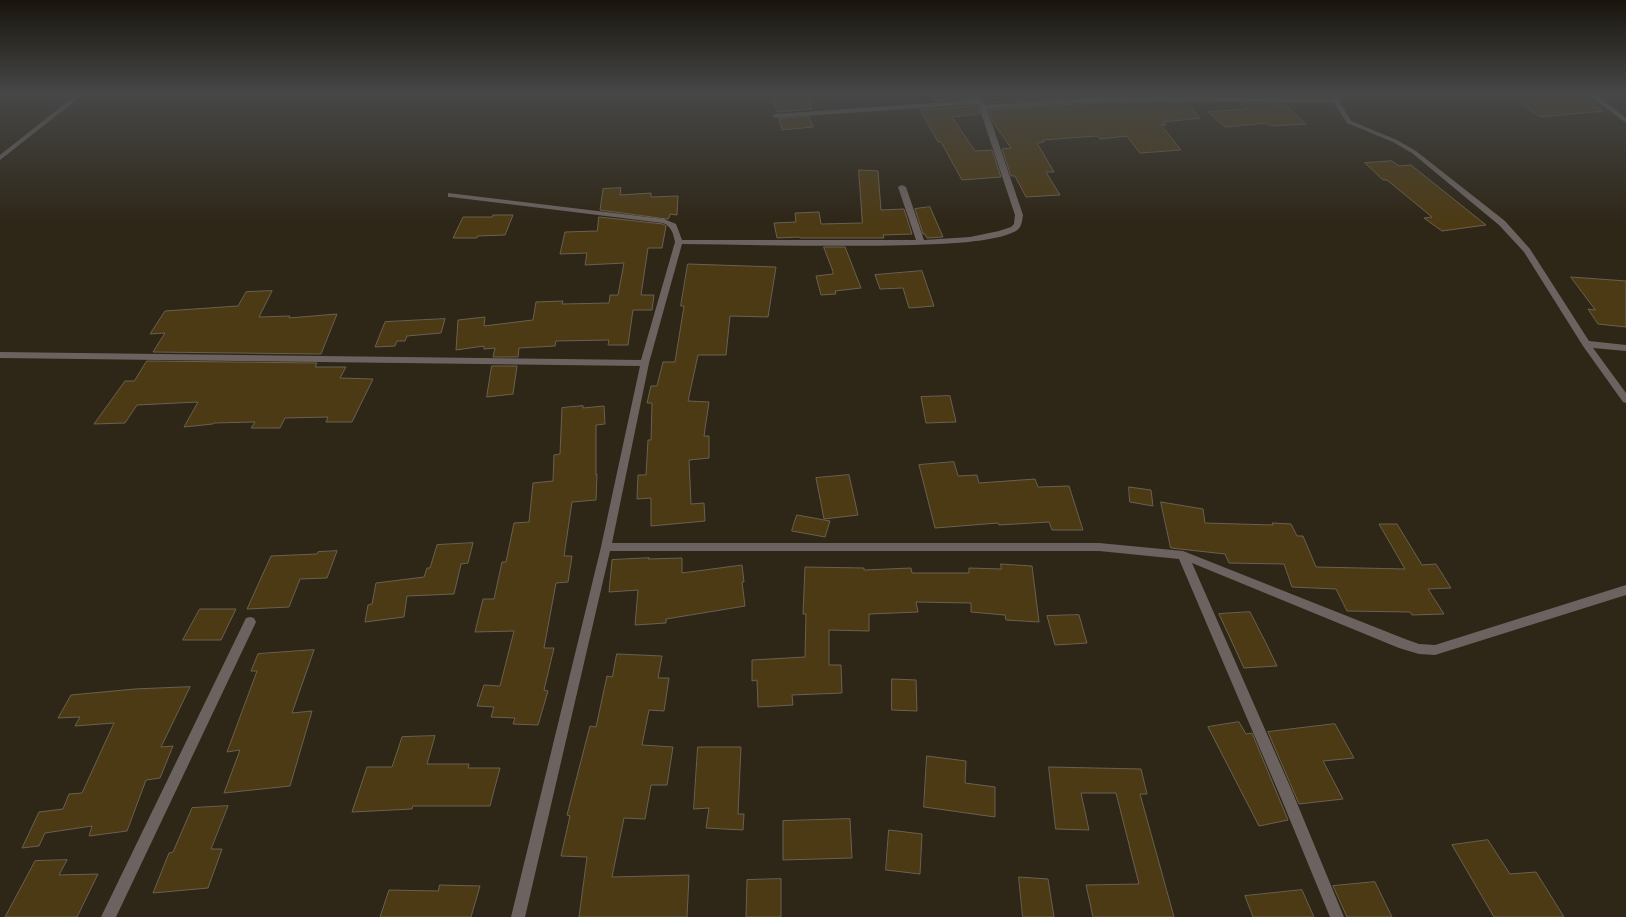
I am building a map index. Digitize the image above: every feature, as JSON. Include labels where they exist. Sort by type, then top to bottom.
[{"type":"street","points":[[0,158],[27,137]]},
{"type":"street","points":[[679,242],[921,242],[972,238],[1009,231],[1018,225],[1019,215],[992,137]]},
{"type":"street","points":[[1384,137],[1395,141],[1414,152],[1502,224],[1527,251],[1586,344],[1626,400]]},
{"type":"street","points":[[902,187],[921,242]]},
{"type":"street","points":[[451,195],[671,222],[675,226],[679,242],[644,363],[606,547],[518,917]]},
{"type":"street","points":[[1586,344],[1626,348]]},
{"type":"street","points":[[0,355],[644,363]]},
{"type":"street","points":[[606,547],[1099,547],[1183,555],[1420,650],[1434,650],[1626,590]]},
{"type":"street","points":[[1183,555],[1287,796],[1337,917]]},
{"type":"street","points":[[108,917],[250,622]]},
{"type":"building","points":[[935,137],[965,137],[975,151],[992,150],[1001,177],[962,180],[941,142],[938,142]]},
{"type":"building","points":[[1003,137],[1086,137],[1043,140],[1044,142],[1037,143],[1054,172],[1046,172],[1060,195],[1026,197],[1015,176],[1011,176],[1002,149],[1011,148]]},
{"type":"building","points":[[1098,137],[1120,137],[1100,139]]},
{"type":"building","points":[[1128,137],[1170,137],[1181,150],[1140,153]]},
{"type":"building","points":[[1392,161],[1399,166],[1411,165],[1486,225],[1442,231],[1424,218],[1432,217],[1387,180],[1383,180],[1365,163]]},
{"type":"building","points":[[859,170],[878,171],[881,210],[904,209],[912,234],[883,235],[884,238],[777,238],[774,223],[796,222],[795,213],[819,212],[821,224],[862,223]]},
{"type":"building","points":[[621,188],[620,195],[651,193],[651,197],[678,196],[677,215],[670,214],[669,218],[667,219],[600,210],[603,189]]},
{"type":"building","points":[[930,207],[943,237],[927,238],[925,234],[923,234],[915,209]]},
{"type":"building","points":[[493,215],[513,215],[505,235],[478,236],[477,238],[453,238],[463,217],[492,217]]},
{"type":"building","points":[[599,217],[663,224],[666,226],[662,248],[648,248],[641,295],[654,295],[652,310],[633,310],[628,345],[608,345],[609,340],[556,341],[555,346],[519,348],[518,357],[493,357],[495,348],[484,349],[484,346],[456,350],[458,320],[485,317],[484,326],[533,320],[536,302],[563,301],[562,304],[609,303],[610,295],[618,295],[624,263],[585,265],[587,253],[560,254],[565,232],[597,231]]},
{"type":"building","points":[[824,247],[845,247],[861,288],[835,291],[836,294],[821,295],[816,276],[833,274]]},
{"type":"building","points":[[688,264],[776,267],[768,317],[730,316],[726,355],[698,355],[688,401],[709,402],[704,436],[709,436],[709,458],[689,460],[691,504],[704,503],[705,521],[651,526],[651,498],[637,499],[638,475],[646,475],[648,440],[651,440],[652,403],[647,403],[651,386],[657,386],[663,362],[675,362],[684,306],[681,306]]},
{"type":"building","points":[[922,271],[934,306],[909,308],[903,288],[880,289],[875,275]]},
{"type":"building","points":[[1571,277],[1626,281],[1626,327],[1598,324],[1588,309],[1595,310]]},
{"type":"building","points":[[272,291],[259,317],[290,316],[289,318],[337,314],[321,354],[153,352],[165,333],[150,334],[165,311],[238,306],[246,292]]},
{"type":"building","points":[[445,319],[441,333],[407,336],[405,341],[397,341],[395,346],[375,347],[385,322]]},
{"type":"building","points":[[147,361],[317,363],[315,367],[346,367],[340,378],[373,379],[352,422],[326,422],[328,417],[285,418],[280,428],[251,428],[255,422],[214,423],[184,427],[198,402],[137,405],[125,423],[94,424],[125,381],[134,381]]},
{"type":"building","points":[[492,366],[517,366],[513,394],[487,397]]},
{"type":"building","points":[[950,396],[956,422],[926,423],[921,397]]},
{"type":"building","points":[[583,406],[583,408],[604,406],[605,424],[596,425],[596,500],[572,502],[564,556],[572,556],[568,582],[556,583],[544,648],[554,648],[544,690],[548,691],[538,725],[513,724],[515,718],[491,717],[494,707],[477,706],[484,685],[500,686],[514,631],[475,632],[483,599],[494,599],[502,562],[506,562],[514,523],[529,522],[533,483],[553,481],[554,455],[560,454],[562,408]]},
{"type":"building","points":[[954,462],[958,476],[977,475],[979,483],[1035,479],[1038,487],[1069,486],[1083,530],[1052,530],[1049,522],[999,525],[998,523],[935,528],[919,465]]},
{"type":"building","points":[[849,475],[858,515],[824,519],[816,478]]},
{"type":"building","points":[[1129,487],[1151,490],[1153,506],[1130,502]]},
{"type":"building","points":[[1161,502],[1203,509],[1205,523],[1273,525],[1272,523],[1291,524],[1297,536],[1303,536],[1316,567],[1405,569],[1379,524],[1397,524],[1422,565],[1436,564],[1451,588],[1428,589],[1444,614],[1412,615],[1410,612],[1347,611],[1336,589],[1292,587],[1284,564],[1229,563],[1225,554],[1171,548]]},
{"type":"building","points":[[797,515],[830,521],[825,537],[792,531]]},
{"type":"building","points":[[473,543],[468,563],[461,564],[454,594],[407,596],[404,617],[365,622],[368,605],[372,604],[376,583],[424,577],[427,568],[430,568],[437,545]]},
{"type":"building","points":[[337,551],[327,578],[300,579],[289,607],[247,609],[271,556],[317,554],[318,552]]},
{"type":"building","points":[[649,558],[648,559],[682,558],[682,573],[742,565],[744,582],[742,582],[745,606],[666,619],[666,623],[635,625],[638,590],[609,592],[612,560]]},
{"type":"building","points":[[1001,564],[1032,566],[1039,622],[1006,620],[1005,615],[971,612],[971,603],[916,602],[918,612],[869,614],[869,631],[829,630],[829,665],[841,665],[842,693],[792,695],[793,705],[758,707],[757,680],[752,681],[752,660],[805,657],[806,614],[803,614],[805,567],[864,568],[864,570],[911,568],[912,573],[969,573],[969,568],[1001,569]]},
{"type":"building","points":[[200,609],[236,609],[221,640],[183,640]]},
{"type":"building","points":[[1250,612],[1277,666],[1244,668],[1219,614]]},
{"type":"building","points":[[1079,615],[1087,643],[1055,645],[1047,616]]},
{"type":"building","points":[[314,650],[292,713],[312,711],[290,786],[224,793],[240,750],[227,752],[257,671],[251,671],[258,654]]},
{"type":"building","points":[[617,654],[662,656],[658,678],[669,678],[664,711],[649,710],[642,745],[673,747],[667,785],[651,785],[645,819],[624,818],[612,877],[689,875],[687,917],[579,917],[587,857],[561,856],[570,816],[567,815],[590,726],[596,727],[607,676],[612,677]]},
{"type":"building","points":[[892,679],[916,680],[917,711],[892,710]]},
{"type":"building","points":[[190,687],[161,747],[173,746],[160,778],[146,780],[127,831],[89,836],[92,826],[45,833],[39,846],[22,848],[39,812],[63,809],[69,794],[82,793],[114,723],[75,726],[80,717],[58,718],[71,695],[135,689]]},
{"type":"building","points":[[1239,722],[1246,734],[1252,733],[1288,820],[1259,826],[1208,727]]},
{"type":"building","points":[[1335,724],[1354,758],[1323,761],[1343,799],[1299,804],[1268,732]]},
{"type":"building","points":[[435,736],[427,764],[469,764],[468,768],[500,768],[490,806],[413,806],[412,809],[352,812],[367,767],[392,767],[402,737]]},
{"type":"building","points":[[698,747],[741,747],[738,814],[744,814],[743,830],[706,828],[709,808],[694,809]]},
{"type":"building","points":[[927,756],[966,761],[965,783],[995,787],[995,817],[924,807]]},
{"type":"building","points":[[1049,767],[1141,769],[1147,794],[1140,794],[1174,917],[1093,917],[1086,885],[1139,884],[1116,793],[1081,793],[1089,830],[1056,829]]},
{"type":"building","points":[[228,806],[211,849],[222,849],[208,888],[153,893],[169,853],[173,852],[192,808]]},
{"type":"building","points":[[850,819],[852,858],[783,860],[783,821]]},
{"type":"building","points":[[889,830],[922,834],[920,874],[886,870]]},
{"type":"building","points":[[1488,840],[1510,874],[1536,872],[1564,917],[1494,917],[1452,845]]},
{"type":"building","points":[[67,860],[59,875],[98,874],[77,917],[5,917],[35,861]]},
{"type":"building","points":[[1019,877],[1048,879],[1054,917],[1023,917]]},
{"type":"building","points":[[781,879],[781,917],[746,917],[747,880]]},
{"type":"building","points":[[1375,882],[1392,917],[1347,917],[1333,886]]},
{"type":"building","points":[[440,885],[480,886],[471,917],[380,917],[389,890],[438,891]]},
{"type":"building","points":[[1302,890],[1314,917],[1253,917],[1245,896]]}]
